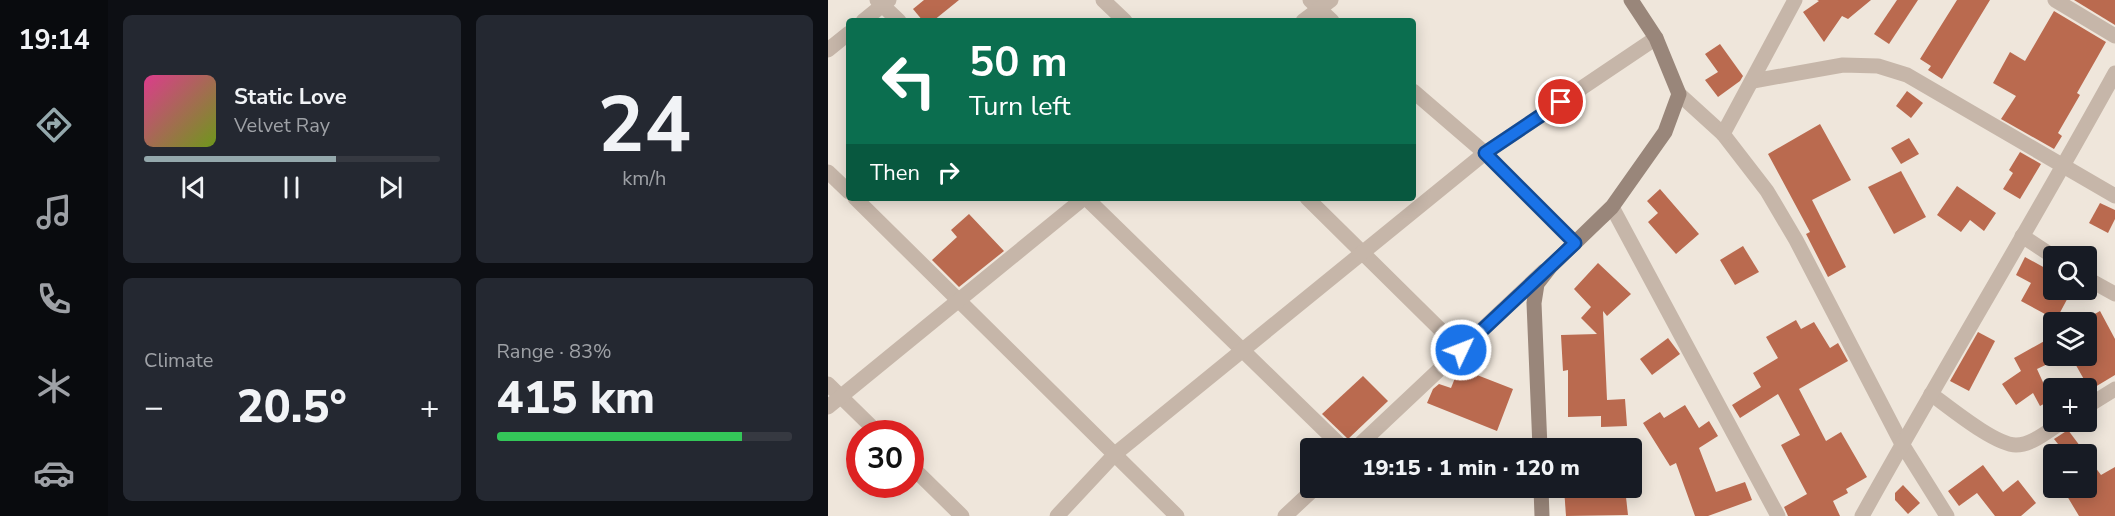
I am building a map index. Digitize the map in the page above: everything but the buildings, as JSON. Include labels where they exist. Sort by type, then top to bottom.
[{"type":"street","points":[[1103,0],[1122,18]]},
{"type":"street","points":[[1305,18],[1314,4],[1331,0]]},
{"type":"street","points":[[1631,0],[1656,38],[1679,94],[1723,134],[1767,191],[1796,240],[1902,444],[1947,516]]},
{"type":"street","points":[[1723,134],[1795,0]]},
{"type":"street","points":[[2055,0],[2115,36]]},
{"type":"street","points":[[866,18],[883,2],[896,18]]},
{"type":"street","points":[[1314,4],[1329,18]]},
{"type":"street","points":[[828,50],[846,35]]},
{"type":"street","points":[[1057,516],[1115,454],[1485,153],[1656,38]]},
{"type":"street","points":[[1753,81],[1843,65],[1878,66],[1907,75],[2115,196]]},
{"type":"street","points":[[1862,516],[2064,166],[2115,73]]},
{"type":"street","points":[[1416,94],[1485,153],[1575,243]]},
{"type":"street","points":[[1367,438],[1612,207],[1665,132],[1679,94]]},
{"type":"street","points":[[828,172],[846,189]]},
{"type":"street","points":[[858,201],[1176,516]]},
{"type":"street","points":[[828,407],[1081,201]]},
{"type":"street","points":[[1088,201],[1333,438]]},
{"type":"street","points":[[1310,201],[1461,350]]},
{"type":"street","points":[[1540,438],[1534,303],[1537,284],[1551,266],[1612,207]]},
{"type":"street","points":[[1612,207],[1778,516]]},
{"type":"street","points":[[2022,236],[2043,250]]},
{"type":"street","points":[[2097,284],[2115,294]]},
{"type":"street","points":[[828,384],[865,420]]},
{"type":"street","points":[[2097,400],[2115,389]]},
{"type":"street","points":[[1931,394],[1988,434],[2005,443],[2016,445],[2045,432]]},
{"type":"street","points":[[924,479],[962,516]]},
{"type":"street","points":[[1285,516],[1304,498]]},
{"type":"street","points":[[1541,498],[1542,516]]},
{"type":"route","points":[[1461,350],[1575,243],[1485,153],[1561,102]]}]
